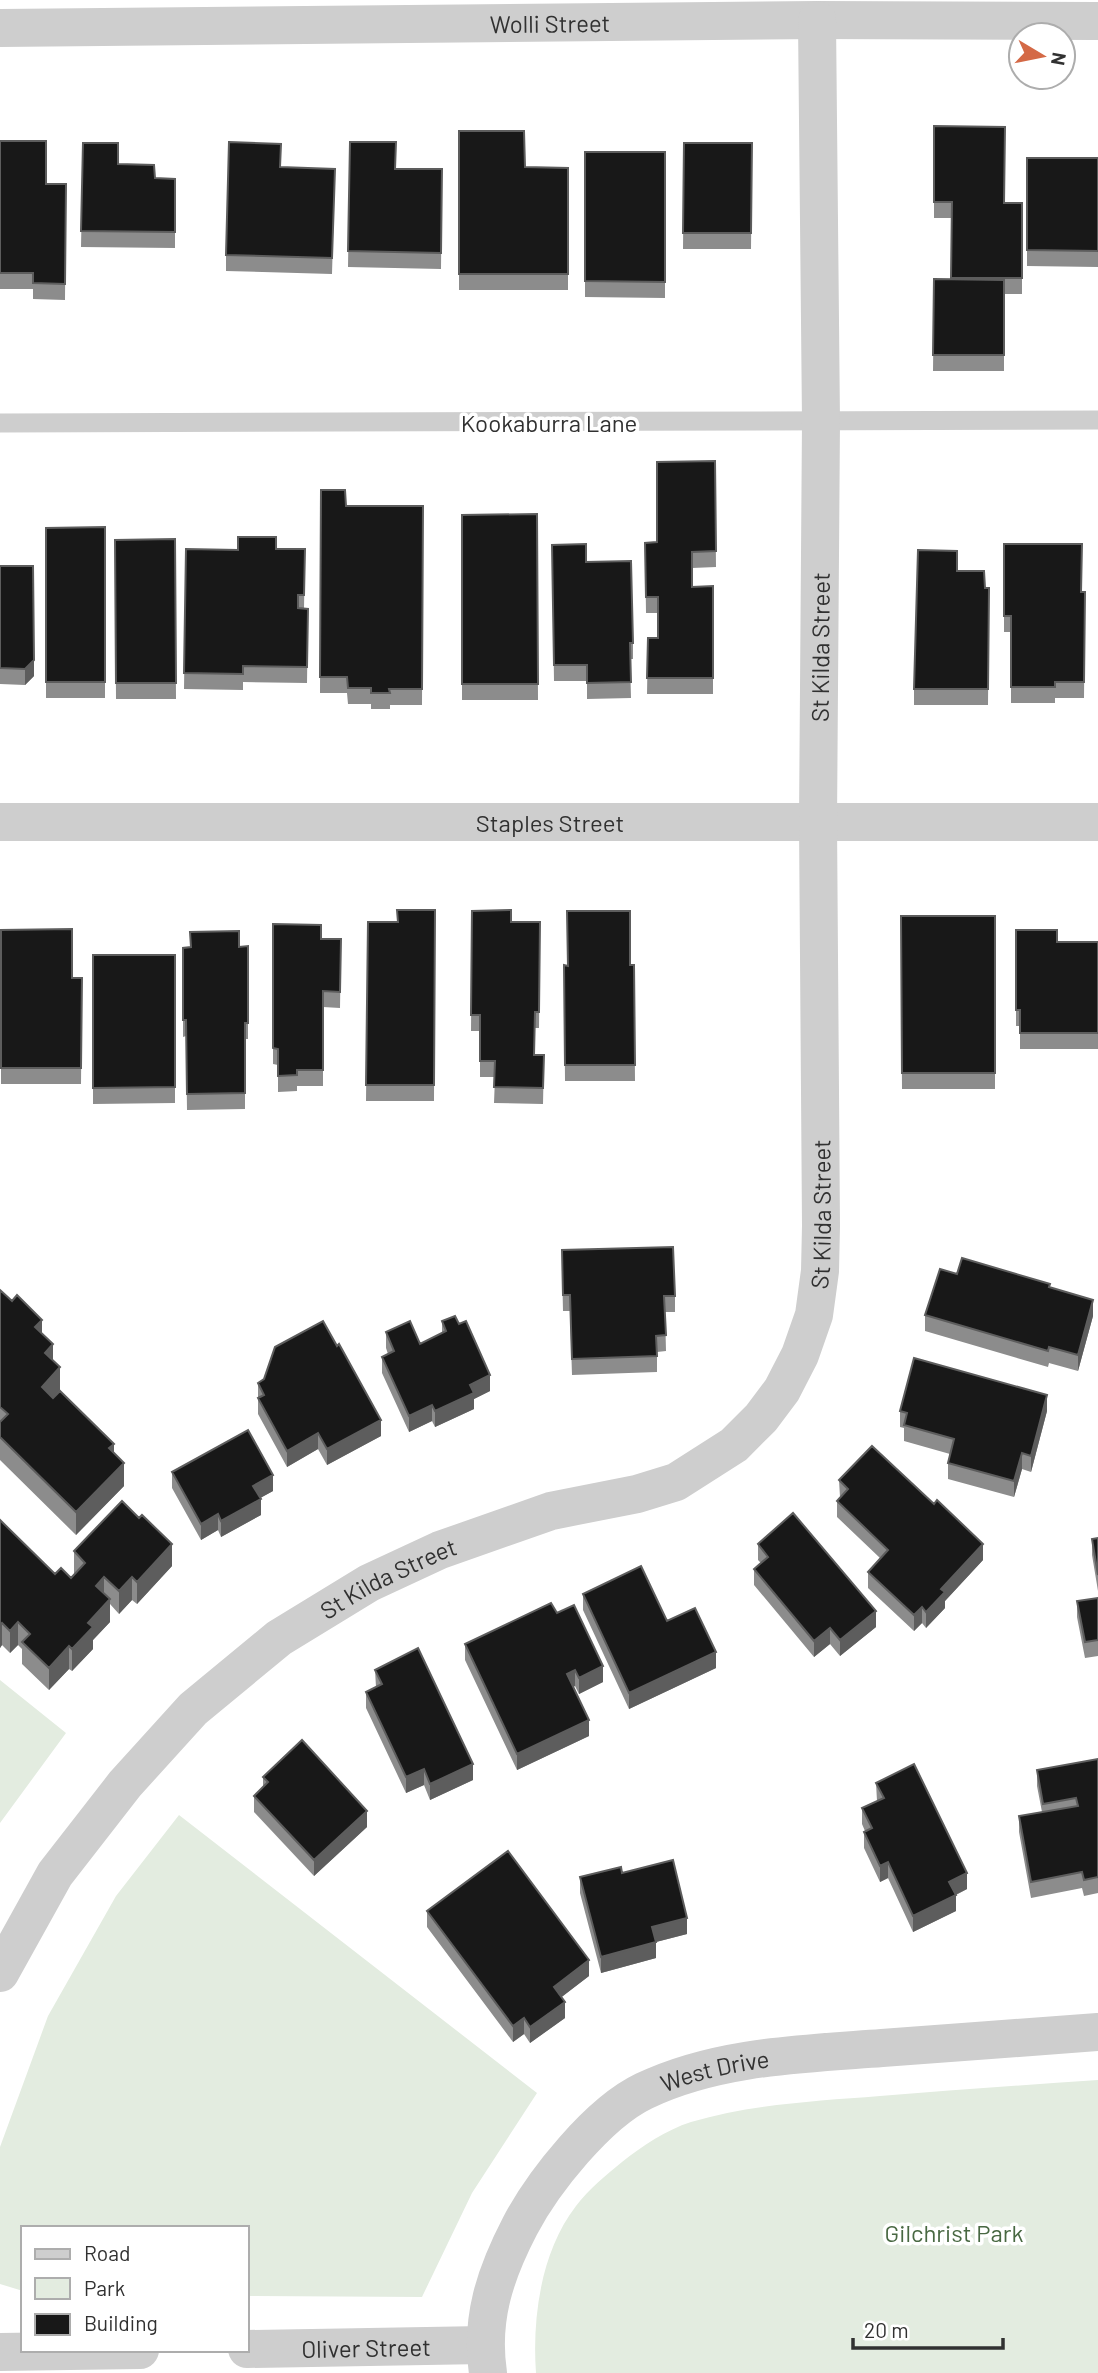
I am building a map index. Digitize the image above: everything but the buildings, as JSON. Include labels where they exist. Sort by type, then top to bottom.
[{"type":"street","name":"St Kilda Street","points":[[0,1973],[55,1874],[125,1784],[193,1709],[279,1638],[369,1583],[440,1550],[551,1511],[637,1494],[676,1482],[733,1446],[761,1419],[782,1390],[800,1355],[814,1315],[820,1271],[821,1226],[818,822],[821,421],[817,20]]},
{"type":"street","name":"Wolli Street","points":[[0,28],[1098,20]]},
{"type":"street","name":"Staples Street","points":[[0,822],[1098,822]]},
{"type":"street","name":"West Drive","points":[[486,2359],[490,2302],[507,2251],[532,2203],[566,2160],[604,2119],[642,2092],[689,2074],[743,2061],[1098,2032]]},
{"type":"street","name":"Oliver Street","points":[[248,2349],[486,2359]]},
{"type":"street","points":[[0,2353],[47,2352]]},
{"type":"lane","name":"Kookaburra Lane","points":[[0,423],[1098,420]]},
{"type":"green space","points":[[0,1680],[66,1733],[0,1823]]},
{"type":"green space","points":[[179,1815],[537,2093],[472,2193],[422,2297],[248,2296],[248,2226],[21,2226],[21,2290],[0,2284],[0,2147],[48,2016],[116,1896]]},
{"type":"green space","name":"Gilchrist Park","points":[[1098,2080],[1098,2373],[536,2373],[536,2330],[541,2286],[554,2243],[564,2224],[598,2182],[663,2134],[682,2125],[714,2116],[785,2104]]}]
